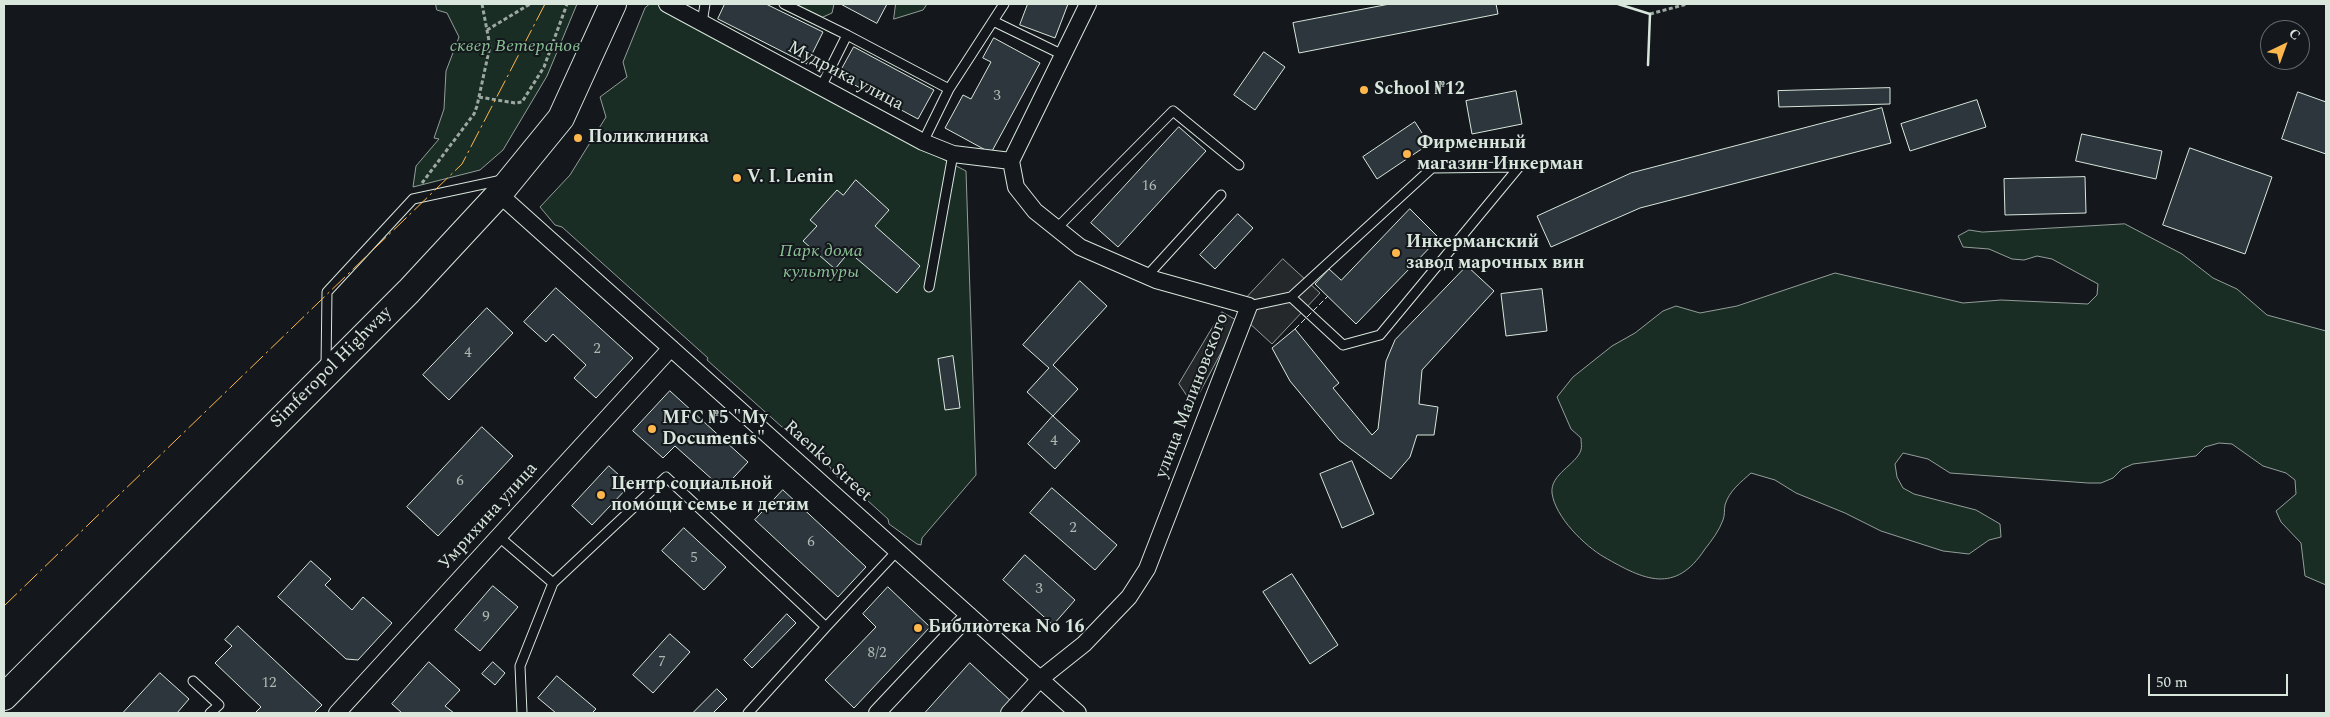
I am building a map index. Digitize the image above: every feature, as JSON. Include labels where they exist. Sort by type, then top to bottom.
[{"type":"main road","name":"Simferopol Highway","points":[[4,697],[409,291],[506,185],[561,118],[612,4]]},
{"type":"street","name":"Мудрика улица","points":[[667,4],[923,142],[953,154],[1012,162]]},
{"type":"street","points":[[1012,162],[1088,4]]},
{"type":"street","name":"улица Малиновского","points":[[1012,162],[1016,187],[1035,211],[1080,247],[1147,276],[1249,306],[1147,569],[1129,597],[1084,644],[1040,679]]},
{"type":"street","name":"Raenko Street","points":[[506,185],[670,348],[1078,713]]},
{"type":"street","name":"Умрихина улица","points":[[343,711],[498,536],[670,348]]},
{"type":"street","points":[[878,713],[969,615]]},
{"type":"street","points":[[1009,713],[1040,679]]},
{"type":"lane","points":[[702,23],[706,4]]},
{"type":"lane","points":[[784,4],[949,89]]},
{"type":"lane","points":[[923,142],[949,89],[1004,4]]},
{"type":"lane","points":[[993,21],[1063,55]]},
{"type":"lane","points":[[821,87],[847,35]]},
{"type":"lane","points":[[1057,228],[1173,111],[1239,165]]},
{"type":"lane","points":[[929,287],[953,154]]},
{"type":"lane","points":[[1249,306],[1291,297],[1432,168],[1519,167],[1380,336],[1344,345],[1291,297]]},
{"type":"lane","points":[[326,375],[327,292],[413,198],[506,185]]},
{"type":"lane","points":[[1147,276],[1222,196]]},
{"type":"lane","points":[[522,713],[520,666],[553,583],[666,477],[826,627]]},
{"type":"lane","points":[[498,536],[553,583]]},
{"type":"lane","points":[[748,713],[896,551]]},
{"type":"lane","points":[[193,681],[219,705],[210,713]]},
{"type":"path","points":[[413,198],[428,173],[474,114],[489,57],[490,46],[482,4]]},
{"type":"path","points":[[487,30],[530,4]]},
{"type":"path","points":[[479,97],[515,103],[522,102],[544,66],[567,4]]},
{"type":"path","points":[[1650,14],[1687,4]]},
{"type":"green space","name":"сквер Ветеранов","points":[[436,4],[577,4],[547,76],[503,150],[480,170],[413,187],[416,166],[439,139],[434,138],[444,109],[446,71],[459,37],[447,13],[437,10]]},
{"type":"green space","name":"Парк дома культуры","points":[[650,4],[666,4],[882,128],[966,171],[976,475],[922,538],[921,545],[889,524],[888,519],[857,491],[831,472],[831,468],[707,360],[708,358],[562,227],[555,225],[540,207],[570,175],[606,117],[600,97],[627,77],[623,62],[645,8]]},
{"type":"green space","points":[[796,4],[834,4],[832,13],[823,17]]},
{"type":"green space","points":[[896,4],[927,4],[923,10],[894,19]]},
{"type":"green space","points":[[2125,224],[2182,254],[2213,278],[2237,289],[2267,315],[2326,331],[2326,585],[2305,576],[2301,543],[2281,522],[2276,511],[2296,494],[2295,480],[2286,473],[2263,466],[2232,444],[2219,443],[2205,447],[2196,456],[2133,464],[2122,469],[2113,478],[2101,483],[1950,473],[1928,459],[1903,453],[1895,464],[1897,477],[1903,488],[1914,494],[1976,510],[2000,524],[2001,537],[1989,540],[1969,554],[1943,551],[1881,531],[1845,513],[1796,493],[1775,480],[1751,473],[1729,495],[1721,524],[1708,546],[1694,563],[1682,573],[1670,578],[1658,579],[1632,572],[1596,552],[1572,530],[1554,502],[1552,486],[1555,480],[1581,450],[1581,438],[1571,429],[1557,397],[1573,377],[1612,346],[1635,333],[1663,311],[1676,306],[1700,313],[1737,306],[1835,273],[1963,303],[2001,300],[2088,304],[2097,295],[2098,284],[2052,259],[2037,256],[2024,260],[2012,259],[1989,249],[1963,247],[1958,236],[1969,230],[1982,232]]},
{"type":"shaded area","points":[[1283,259],[1320,293],[1272,344],[1235,310]]},
{"type":"shaded area","points":[[1222,312],[1238,321],[1193,405],[1179,384]]},
{"type":"building","points":[[725,4],[766,4],[823,32],[807,64],[718,19]]},
{"type":"building","points":[[841,4],[887,4],[877,23]]},
{"type":"building","points":[[1028,4],[1068,4],[1055,38],[1020,25]]},
{"type":"building","points":[[1390,4],[1496,4],[1498,14],[1299,53],[1293,23]]},
{"type":"building","points":[[994,38],[1040,63],[991,153],[945,128],[963,95],[971,99],[991,62],[983,58]]},
{"type":"building","points":[[854,47],[934,90],[918,119],[838,76]]},
{"type":"building","points":[[1264,52],[1285,67],[1255,110],[1234,95]]},
{"type":"building","points":[[1890,88],[1890,104],[1779,107],[1778,91]]},
{"type":"building","points":[[1516,91],[1522,124],[1472,134],[1466,101]]},
{"type":"building","points":[[2298,92],[2326,102],[2326,154],[2282,139]]},
{"type":"building","points":[[1977,100],[1986,127],[1910,151],[1901,124]]},
{"type":"building","points":[[1882,108],[1891,143],[1640,208],[1551,247],[1537,216],[1631,173]]},
{"type":"building","points":[[1415,122],[1429,144],[1377,179],[1363,157]]},
{"type":"building","points":[[1179,127],[1206,151],[1118,247],[1091,223]]},
{"type":"building","points":[[2082,134],[2162,151],[2156,179],[2076,161]]},
{"type":"building","points":[[2190,148],[2272,177],[2245,254],[2163,225]]},
{"type":"building","points":[[2085,177],[2086,213],[2005,215],[2004,179]]},
{"type":"building","points":[[856,180],[889,210],[875,226],[920,266],[897,293],[849,252],[835,269],[803,241],[817,226],[810,220],[837,190],[843,195]]},
{"type":"building","name":"Инкерманский завод марочных вин","points":[[1410,209],[1439,238],[1356,324],[1315,284],[1329,269],[1341,280]]},
{"type":"building","points":[[1238,214],[1253,228],[1215,269],[1200,255]]},
{"type":"building","points":[[1467,266],[1494,291],[1422,370],[1419,404],[1438,407],[1434,435],[1417,435],[1410,457],[1391,479],[1339,440],[1290,381],[1272,348],[1295,329],[1339,383],[1333,388],[1372,435],[1378,429],[1386,361],[1395,340]]},
{"type":"building","points":[[1080,281],[1107,306],[1053,365],[1078,389],[1053,416],[1027,392],[1049,368],[1023,345]]},
{"type":"building","points":[[556,288],[633,358],[596,398],[574,378],[586,365],[553,334],[546,342],[524,322]]},
{"type":"building","points":[[1542,289],[1547,331],[1506,336],[1501,294]]},
{"type":"building","points":[[487,308],[513,333],[449,400],[423,375]]},
{"type":"building","points":[[953,356],[960,408],[945,410],[938,359]]},
{"type":"building","points":[[670,391],[748,462],[723,489],[675,446],[663,458],[633,431]]},
{"type":"building","points":[[1053,416],[1080,441],[1055,469],[1028,444]]},
{"type":"building","points":[[482,427],[513,456],[438,536],[407,507]]},
{"type":"building","points":[[1352,461],[1374,514],[1342,528],[1320,474]]},
{"type":"building","points":[[609,466],[630,485],[592,525],[572,506]]},
{"type":"building","points":[[1052,488],[1117,545],[1095,570],[1030,513]]},
{"type":"building","points":[[783,490],[866,567],[838,597],[755,520]]},
{"type":"building","points":[[684,528],[726,567],[704,590],[662,551]]},
{"type":"building","points":[[1025,555],[1075,600],[1053,625],[1003,580]]},
{"type":"building","points":[[311,561],[331,579],[325,585],[352,610],[363,597],[392,623],[358,660],[346,659],[278,597]]},
{"type":"building","points":[[1292,574],[1338,645],[1310,664],[1263,592]]},
{"type":"building","points":[[493,586],[518,607],[480,651],[455,630]]},
{"type":"building","points":[[888,587],[930,627],[854,708],[825,680],[876,627],[863,614]]},
{"type":"building","points":[[787,614],[796,623],[752,668],[744,660]]},
{"type":"building","points":[[238,626],[322,705],[314,713],[255,713],[261,707],[215,663],[232,646],[225,640]]},
{"type":"building","points":[[670,634],[690,652],[653,693],[633,675]]},
{"type":"building","points":[[429,662],[460,690],[445,706],[454,713],[402,713],[392,704]]},
{"type":"building","points":[[493,662],[505,673],[495,685],[482,674]]},
{"type":"building","points":[[970,663],[1012,702],[1002,713],[925,713]]},
{"type":"building","points":[[160,673],[189,699],[177,713],[123,713]]},
{"type":"building","points":[[557,676],[596,709],[592,713],[556,713],[538,698]]},
{"type":"building","points":[[717,689],[727,699],[713,713],[693,713]]},
{"type":"fence","points":[[1295,329],[1328,296]]},
{"type":"wall","points":[[1618,4],[1650,14],[1648,65]]},
{"type":"power","points":[[4,606],[462,164],[545,4]]},
{"type":"place","name":"School №12","points":[[1364,90]]},
{"type":"place","name":"Поликлиника","points":[[578,138]]},
{"type":"place","name":"Фирменный магазин Инкерман","points":[[1407,154]]},
{"type":"place","name":"V. I. Lenin","points":[[737,178]]},
{"type":"place","name":"Инкерманский завод марочных вин","points":[[1396,253]]},
{"type":"place","name":"MFC №5 \"My Documents\"","points":[[652,429]]},
{"type":"place","name":"Центр социальной помощи семье и детям","points":[[601,495]]},
{"type":"place","name":"Библиотека No 16","points":[[918,628]]}]
